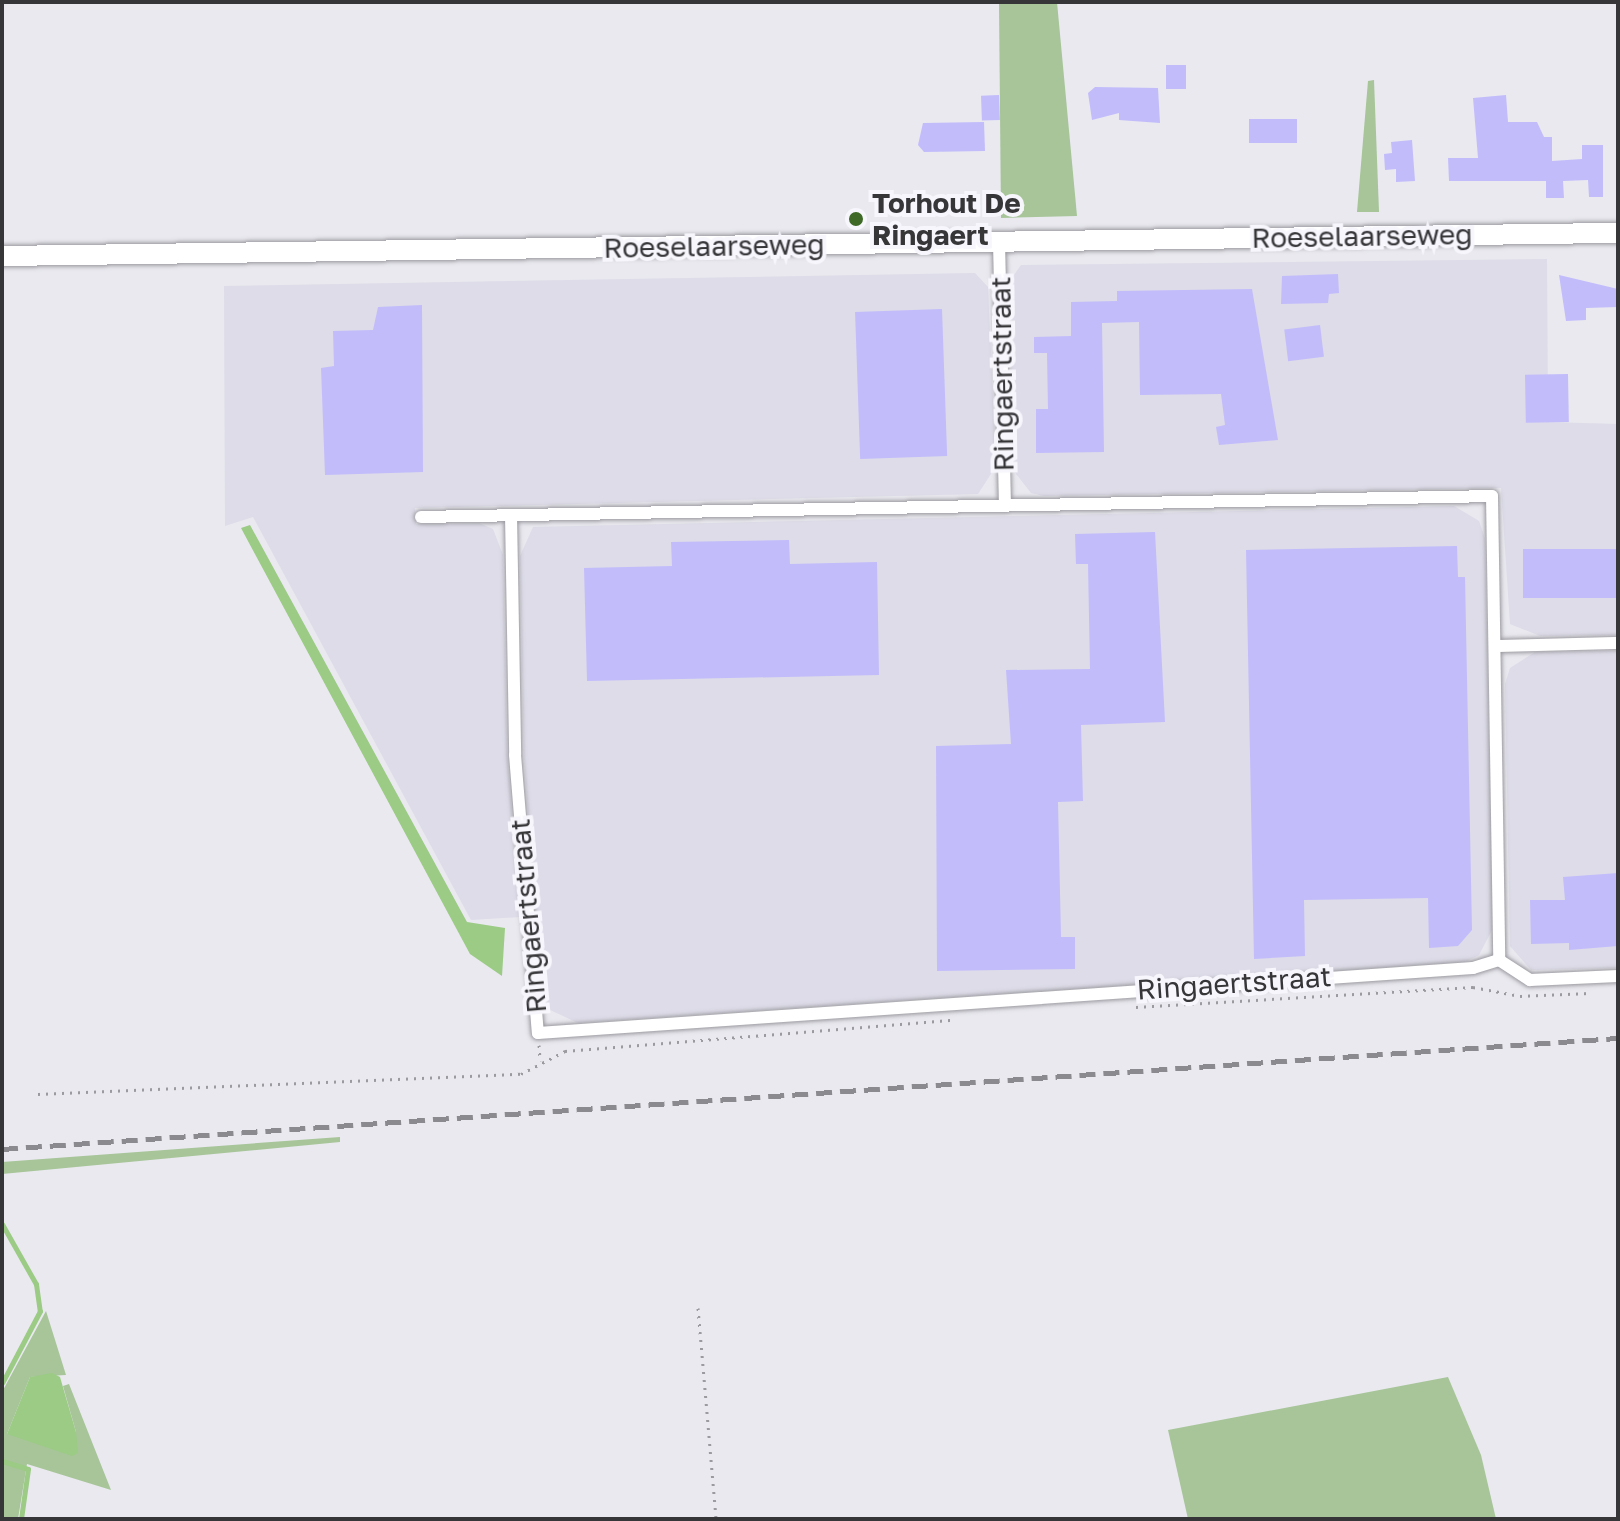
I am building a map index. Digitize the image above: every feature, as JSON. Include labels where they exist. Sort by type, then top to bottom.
[{"type":"main road","name":"Roeselaarseweg","points":[[2,256],[1618,233]]},
{"type":"street","name":"Ringaertstraat","points":[[999,242],[1005,505]]},
{"type":"street","name":"Ringaertstraat","points":[[421,517],[511,515],[1005,505],[1492,496],[1499,960],[1473,968],[538,1033],[515,755],[511,515]]},
{"type":"street","points":[[1495,646],[1618,643]]},
{"type":"street","points":[[1499,960],[1530,980],[1618,976]]},
{"type":"path","points":[[1125,1008],[1473,987],[1540,997],[1602,992]]},
{"type":"path","points":[[38,1094],[521,1074],[565,1051],[968,1019]]},
{"type":"path","points":[[698,1308],[716,1519]]},
{"type":"shaded area","points":[[999,2],[1057,2],[1077,216],[1001,218]]},
{"type":"shaded area","points":[[1374,80],[1379,212],[1357,212],[1368,81]]},
{"type":"shaded area","points":[[1547,259],[1548,422],[1618,424],[1618,635],[1540,636],[1510,624],[1501,488],[1044,496],[1031,493],[1013,470],[1009,282],[1021,265]]},
{"type":"shaded area","points":[[975,273],[988,287],[996,466],[978,494],[415,508],[416,524],[479,523],[493,529],[503,555],[507,754],[520,917],[471,920],[253,517],[225,526],[224,286]]},
{"type":"shaded area","points":[[1454,506],[1479,521],[1485,539],[1493,928],[1479,955],[1465,962],[578,1023],[548,1009],[541,991],[524,756],[520,556],[533,527]]},
{"type":"shaded area","points":[[250,525],[467,922],[505,928],[502,976],[470,954],[241,528]]},
{"type":"shaded area","points":[[1618,651],[1618,968],[1531,970],[1510,946],[1505,684],[1510,668],[1535,652]]},
{"type":"shaded area","points":[[340,1137],[340,1142],[2,1174],[2,1162]]},
{"type":"shaded area","points":[[46,1311],[66,1375],[30,1377],[7,1434],[76,1432],[63,1386],[69,1384],[111,1490],[27,1464],[18,1519],[2,1519],[2,1392]]},
{"type":"shaded area","points":[[52,1373],[60,1377],[76,1432],[78,1453],[72,1456],[7,1434],[30,1377]]},
{"type":"shaded area","points":[[1448,1377],[1481,1455],[1496,1519],[1188,1519],[1168,1430]]},
{"type":"building","points":[[1166,65],[1186,65],[1186,89],[1166,89]]},
{"type":"building","points":[[1095,87],[1158,88],[1160,123],[1119,120],[1119,113],[1092,120],[1088,93]]},
{"type":"building","points":[[999,95],[1000,120],[982,121],[981,96]]},
{"type":"building","points":[[1506,95],[1508,122],[1537,122],[1544,137],[1552,137],[1552,161],[1582,159],[1582,145],[1603,145],[1603,197],[1589,197],[1588,180],[1563,181],[1564,198],[1546,198],[1546,181],[1449,181],[1448,158],[1478,158],[1473,98]]},
{"type":"building","points":[[1249,119],[1297,119],[1297,143],[1249,143]]},
{"type":"building","points":[[984,122],[985,151],[924,152],[918,145],[923,123]]},
{"type":"building","points":[[1412,140],[1415,181],[1396,182],[1396,169],[1385,170],[1384,154],[1392,153],[1391,142]]},
{"type":"building","points":[[1338,274],[1339,293],[1329,294],[1328,303],[1281,304],[1282,276]]},
{"type":"building","points":[[1559,275],[1618,289],[1618,307],[1586,308],[1586,320],[1566,321]]},
{"type":"building","points":[[1252,289],[1278,440],[1219,445],[1216,427],[1225,425],[1221,394],[1140,395],[1139,322],[1102,323],[1104,452],[1036,453],[1036,409],[1048,409],[1047,353],[1034,353],[1034,337],[1071,336],[1071,302],[1117,301],[1117,291]]},
{"type":"building","points":[[422,305],[423,472],[325,475],[321,368],[334,366],[333,331],[373,330],[378,307]]},
{"type":"building","points":[[942,309],[947,456],[860,459],[855,312]]},
{"type":"building","points":[[1320,325],[1324,357],[1288,361],[1284,329]]},
{"type":"building","points":[[1568,374],[1569,422],[1526,423],[1525,375]]},
{"type":"building","points":[[1155,532],[1165,722],[1081,725],[1083,801],[1058,802],[1061,937],[1075,937],[1075,969],[937,971],[936,746],[1011,744],[1006,670],[1090,669],[1088,564],[1076,564],[1075,534]]},
{"type":"building","points":[[789,540],[790,564],[877,562],[879,675],[587,681],[584,568],[672,566],[671,542]]},
{"type":"building","points":[[1457,546],[1458,577],[1465,577],[1472,930],[1458,946],[1429,948],[1428,898],[1304,900],[1305,956],[1254,959],[1246,550]]},
{"type":"building","points":[[1523,549],[1618,549],[1618,598],[1523,598]]},
{"type":"building","points":[[1618,873],[1618,946],[1569,950],[1569,943],[1531,944],[1530,900],[1565,900],[1563,877]]},
{"type":"waterway","points":[[2,1224],[36,1284],[40,1311],[2,1383]]},
{"type":"waterway","points":[[2,1461],[28,1469],[21,1519]]},
{"type":"railway","points":[[2,1149],[1618,1038]]},
{"type":"place","name":"Torhout De Ringaert","points":[[856,219]]}]
